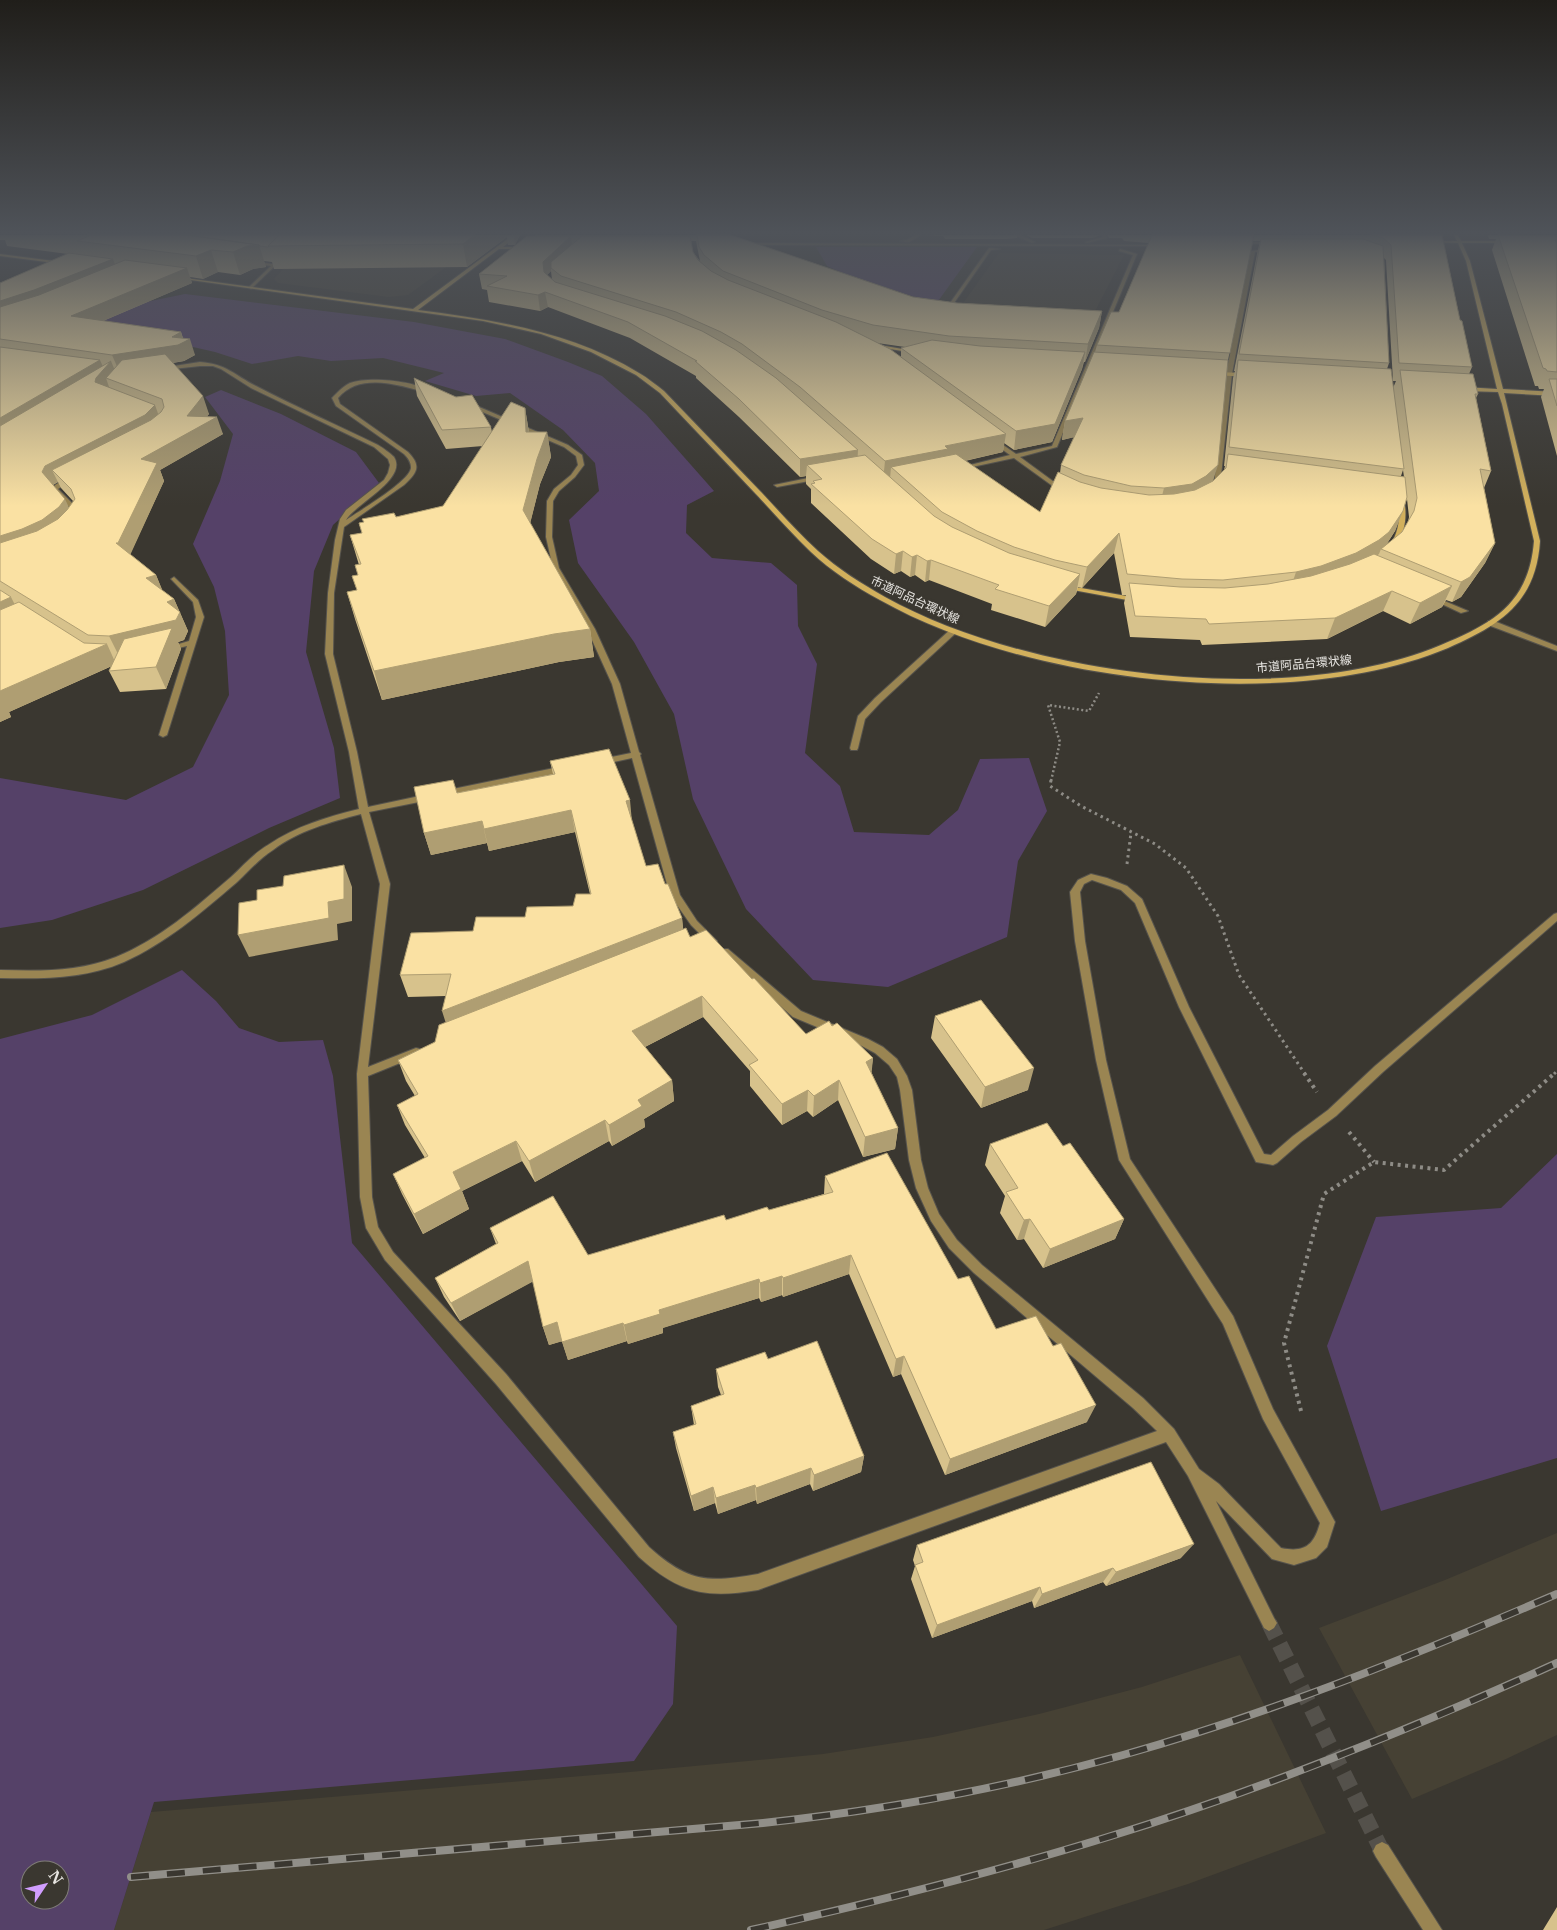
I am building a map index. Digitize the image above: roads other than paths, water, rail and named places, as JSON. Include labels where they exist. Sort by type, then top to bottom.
[{"type":"street","name":"市道阿品台環状線","points":[[508,325],[542,333],[594,351],[638,374],[673,402],[815,552],[836,570],[894,606],[954,631],[1012,650],[1106,670],[1156,676],[1254,680],[1302,678],[1387,665],[1424,655],[1456,642],[1492,622],[1505,613],[1521,596],[1531,578],[1537,560],[1537,541],[1484,325]]},
{"type":"street","points":[[948,471],[1054,447],[1104,325]]},
{"type":"street","points":[[1208,496],[1217,484],[1229,374],[1239,325]]},
{"type":"street","points":[[866,343],[919,355],[910,359]]},
{"type":"street","points":[[154,370],[192,364],[214,365],[223,368],[253,387],[385,451],[391,458],[393,465],[392,473],[378,489],[348,511],[340,527],[331,593],[329,654],[364,811],[385,884],[362,1074],[366,1197],[372,1228],[380,1243],[501,1379],[644,1552],[668,1572],[696,1585],[727,1588],[758,1582],[1169,1434]]},
{"type":"street","points":[[1078,365],[1097,366]]},
{"type":"street","points":[[1210,372],[1259,376]]},
{"type":"street","points":[[340,527],[401,485],[412,474],[414,463],[406,453],[338,405],[335,398],[337,394],[356,384],[385,381],[402,383],[437,394]]},
{"type":"street","points":[[1458,388],[1557,394]]},
{"type":"street","points":[[464,402],[566,446],[579,455],[581,465],[578,471],[556,490],[550,501],[550,537],[556,568],[591,630],[616,684],[675,895],[683,909],[702,937],[792,1011],[817,1024],[880,1050],[893,1062],[902,1076],[906,1090],[915,1160],[922,1188],[935,1216],[953,1244],[978,1269],[1138,1403],[1169,1434],[1193,1471],[1269,1623]]},
{"type":"street","points":[[985,434],[1052,484],[1071,495]]},
{"type":"street","points":[[1219,469],[1226,470]]},
{"type":"street","points":[[77,523],[79,518],[76,510],[55,490],[62,483],[79,474]]},
{"type":"street","points":[[777,485],[822,478]]},
{"type":"street","points":[[1389,552],[1400,535],[1404,517],[1401,493],[1391,492]]},
{"type":"street","points":[[163,736],[190,643],[200,617],[196,601],[174,579]]},
{"type":"street","points":[[1055,584],[1082,591],[1148,601]]},
{"type":"street","points":[[1428,596],[1464,611]]},
{"type":"street","points":[[1492,622],[1557,649]]},
{"type":"street","points":[[854,748],[861,718],[878,700],[954,631]]},
{"type":"street","points":[[155,651],[190,643]]},
{"type":"street","points":[[0,974],[47,976],[71,974],[96,968],[144,949],[177,928],[269,848],[286,837],[333,818],[636,754]]},
{"type":"street","points":[[1193,1471],[1214,1489],[1277,1554],[1294,1558],[1311,1553],[1322,1542],[1328,1522],[1268,1414],[1228,1320],[1125,1160],[1101,1060],[1080,941],[1075,892],[1080,882],[1091,877],[1104,880],[1124,888],[1139,901],[1184,1007],[1260,1159],[1273,1160],[1296,1138],[1332,1113],[1379,1069],[1557,916]]},
{"type":"street","points":[[362,1074],[425,1049]]},
{"type":"street","points":[[1382,1850],[1433,1930]]},
{"type":"tunnel","points":[[1269,1623],[1382,1851]]},
{"type":"railway","points":[[131,1877],[763,1823],[854,1812],[989,1788],[1123,1755],[1234,1721],[1397,1661],[1557,1594]]},
{"type":"railway","points":[[751,1930],[977,1875],[1168,1818],[1337,1757],[1557,1663]]}]
